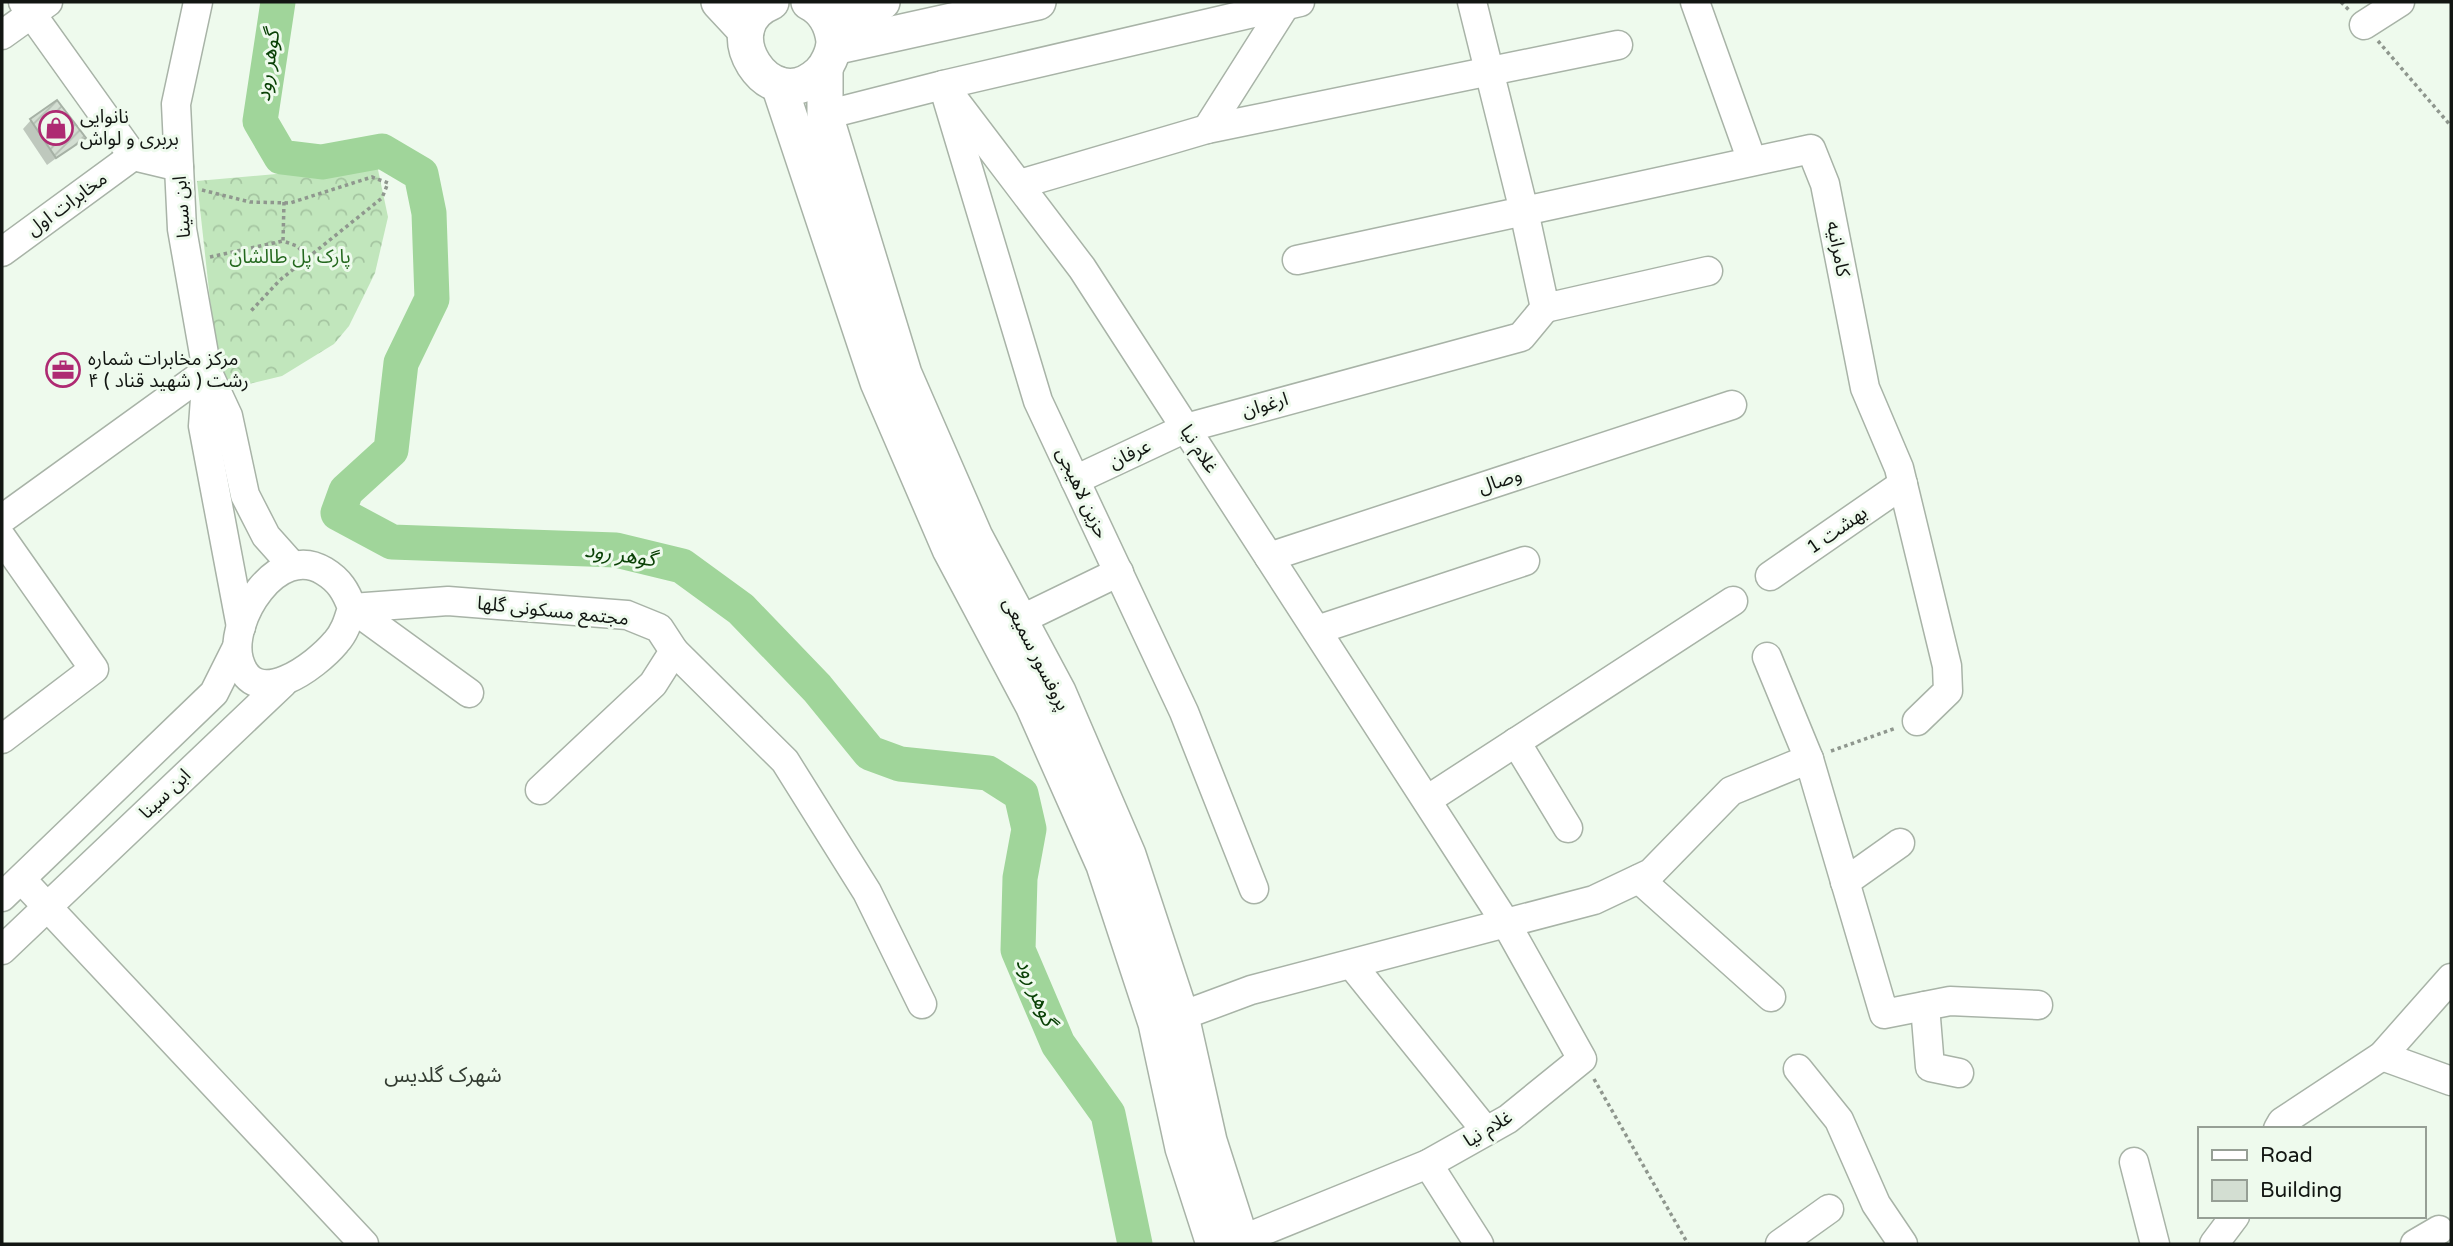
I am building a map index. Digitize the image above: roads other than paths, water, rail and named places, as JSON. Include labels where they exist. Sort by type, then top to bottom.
[{"type":"main road","points":[[719,2],[746,31]]},
{"type":"main road","points":[[771,2],[753,16],[746,31],[746,48],[751,64],[763,77],[779,85],[804,83],[830,58],[885,18]]},
{"type":"main road","points":[[815,5],[885,18],[1038,2]]},
{"type":"main road","name":"پروفسور سمیعی","points":[[815,5],[833,30],[825,115],[904,374],[975,537],[1058,692],[1128,855],[1181,1016],[1232,1243]]},
{"type":"main road","points":[[825,115],[836,84],[885,18]]},
{"type":"main road","name":"پروفسور سمیعی","points":[[779,85],[878,382],[950,549],[1033,705],[1104,865],[1156,1023],[1183,1148],[1232,1243]]},
{"type":"street","name":"ابن سینا","points":[[12,889],[214,692],[239,637],[203,426],[207,371],[188,262],[180,175],[176,104],[198,2]]},
{"type":"street","points":[[1472,2],[1545,308],[1708,271]]},
{"type":"street","points":[[1695,2],[1752,161]]},
{"type":"street","points":[[2364,25],[2400,2]]},
{"type":"street","points":[[1206,129],[1292,4]]},
{"type":"street","points":[[825,115],[1292,4]]},
{"type":"street","points":[[2,35],[34,6],[133,156],[180,175]]},
{"type":"street","points":[[1020,184],[1206,129],[1618,45]]},
{"type":"street","name":"غلام نیا","points":[[943,85],[1082,268],[1507,925],[1582,1059],[1508,1119],[1428,1164],[1232,1243]]},
{"type":"street","name":"حزین لاهیجی","points":[[943,85],[1038,401],[1184,712],[1254,890]]},
{"type":"street","name":"کامرانیه","points":[[1297,260],[1811,149],[1825,184],[1865,388],[1903,484],[1947,666],[1948,691],[1917,721]]},
{"type":"street","name":"مخابرات اول","points":[[2,252],[133,156]]},
{"type":"street","name":"ارغوان","points":[[1186,428],[1521,337],[1545,308]]},
{"type":"street","name":"ابن سینا","points":[[207,371],[228,416],[245,495],[266,536],[291,564]]},
{"type":"street","points":[[2,519],[207,371]]},
{"type":"street","name":"وصال","points":[[1269,556],[1732,405]]},
{"type":"street","name":"عرفان","points":[[1075,480],[1186,428]]},
{"type":"street","name":"بهشت 1","points":[[1770,576],[1903,484]]},
{"type":"street","points":[[2,538],[94,668],[2,739]]},
{"type":"street","points":[[1317,630],[1525,561]]},
{"type":"street","points":[[306,563],[332,576],[346,590],[352,608],[346,628],[336,642],[283,683],[265,686],[250,679],[240,663],[239,637],[265,584],[277,571],[291,564],[306,563]]},
{"type":"street","points":[[1020,620],[1119,572]]},
{"type":"street","name":"مجتمع مسکونی گلها","points":[[352,608],[448,601],[627,615],[659,628],[674,651],[785,761],[867,892],[922,1004]]},
{"type":"street","points":[[1427,800],[1732,601]]},
{"type":"street","points":[[352,608],[469,693]]},
{"type":"street","points":[[540,790],[653,684],[674,651]]},
{"type":"street","points":[[1767,657],[1809,759],[1884,1014],[1950,1001],[2038,1005]]},
{"type":"street","name":"ابن سینا","points":[[2,950],[283,683]]},
{"type":"street","points":[[1516,742],[1568,828]]},
{"type":"street","points":[[1181,1016],[1251,990],[1507,925],[1594,900],[1651,873],[1731,790],[1809,759]]},
{"type":"street","points":[[1845,882],[1900,844]]},
{"type":"street","points":[[1639,879],[1771,997]]},
{"type":"street","points":[[12,889],[49,907],[364,1244]]},
{"type":"street","points":[[1352,965],[1486,1131]]},
{"type":"street","points":[[2279,1127],[2282,1122],[2382,1056],[2451,978]]},
{"type":"street","points":[[1925,1006],[1930,1068],[1959,1073]]},
{"type":"street","points":[[2382,1056],[2451,1081]]},
{"type":"street","points":[[1798,1069],[1839,1120],[1876,1204],[1903,1244]]},
{"type":"street","points":[[2134,1162],[2154,1244]]},
{"type":"street","points":[[1428,1164],[1479,1244]]},
{"type":"street","points":[[1780,1244],[1829,1209]]},
{"type":"street","points":[[2214,1244],[2234,1218]]},
{"type":"street","points":[[2415,1244],[2440,1230]]},
{"type":"waterway","name":"گوهر رود","points":[[278,2],[260,121],[281,157],[322,162],[382,151],[421,174],[429,213],[432,299],[401,363],[391,450],[346,491],[338,513],[392,542],[616,550],[682,566],[741,609],[817,688],[870,753],[900,764],[988,773],[1021,794],[1029,829],[1020,878],[1018,950],[1058,1044],[1108,1114],[1135,1244]]},
{"type":"place","name":"نانوایی بربری و لواش","points":[[56,128]]},
{"type":"place","name":"مرکز مخابرات شماره ۴ رشت ( شهید قناد )","points":[[63,370]]},
{"type":"district","name":"شهرک گلدیس","points":[[443,1075]]},
{"type":"park label","name":"پارک پل طالشان","points":[[290,257]]}]
